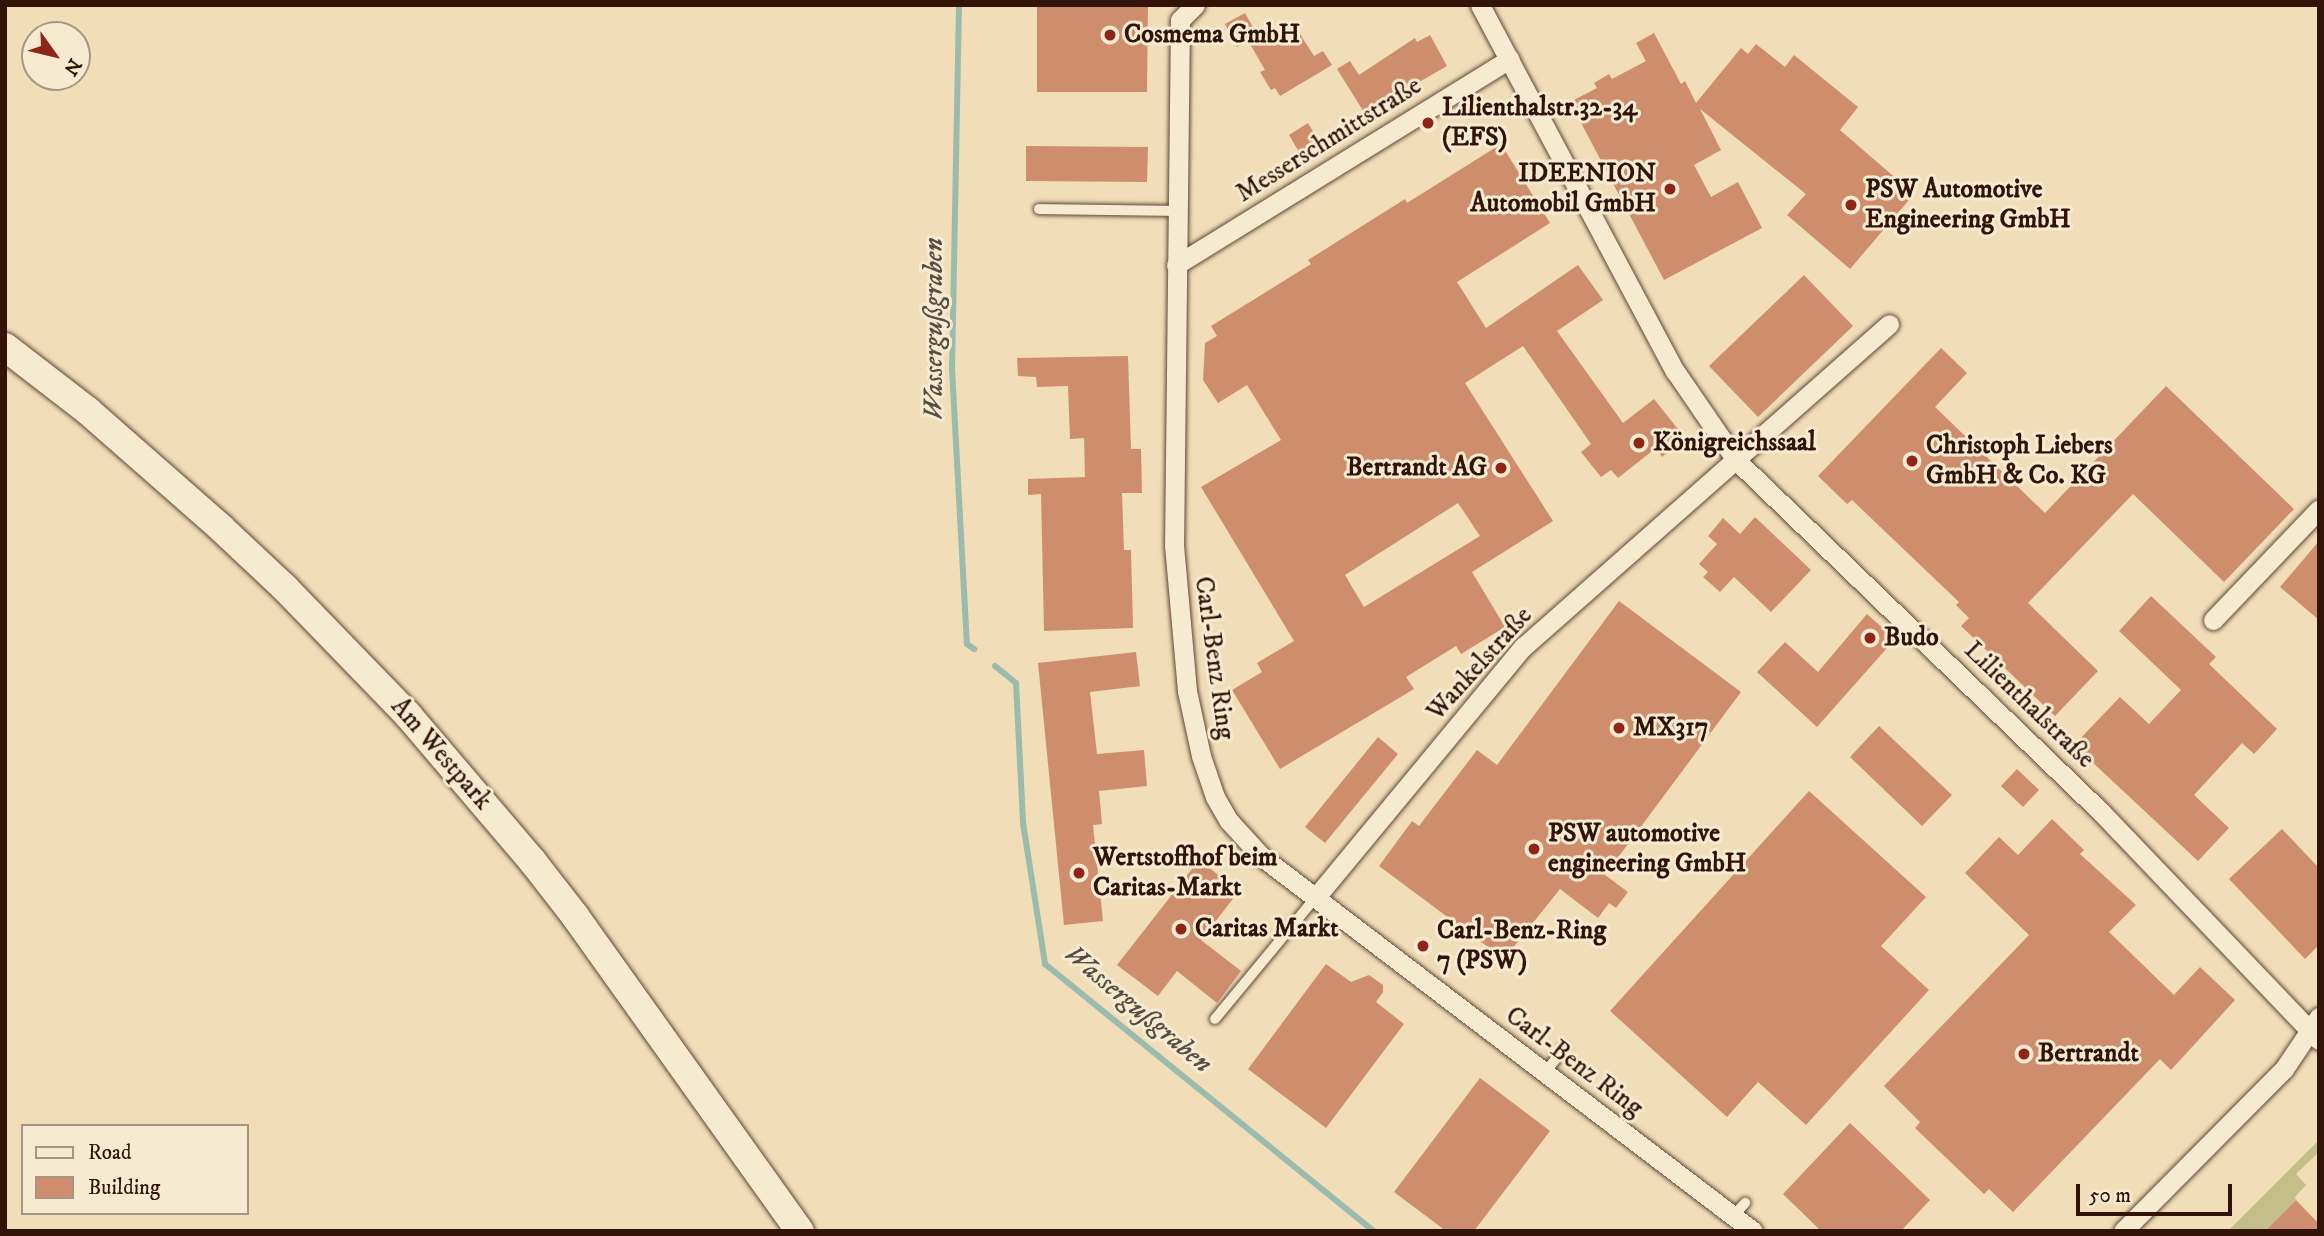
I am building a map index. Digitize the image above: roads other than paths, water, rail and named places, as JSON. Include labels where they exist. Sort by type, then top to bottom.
[{"type":"main road","name":"Am Westpark","points":[[5,347],[88,411],[221,528],[285,588],[408,715],[533,862],[575,916],[800,1231]]},
{"type":"street","name":"Carl-Benz Ring","points":[[1195,5],[1180,20],[1174,545],[1189,702],[1206,774],[1222,810],[1254,849],[1545,1073],[1739,1209],[1753,1231]]},
{"type":"street","name":"Lilienthalstraße","points":[[1480,5],[1675,371],[1737,460],[2102,813],[2316,1030]]},
{"type":"street","name":"Messerschmittstraße","points":[[1176,265],[1509,59]]},
{"type":"street","name":"Wankelstraße","points":[[1316,897],[1523,647],[1889,324]]},
{"type":"street","points":[[2213,620],[2319,509]]},
{"type":"street","points":[[2123,1231],[2284,1069],[2316,1030]]},
{"type":"lane","points":[[1040,209],[1177,211]]},
{"type":"lane","points":[[1215,1019],[1316,897]]},
{"type":"lane","points":[[1545,1073],[1564,1048]]},
{"type":"waterway","name":"Wassergußgraben","points":[[959,5],[952,369],[967,644],[974,649]]},
{"type":"waterway","name":"Wassergußgraben","points":[[995,666],[1016,683],[1023,823],[1045,964],[1374,1231]]},
{"type":"place","name":"Cosmema GmbH","points":[[1110,35]]},
{"type":"place","name":"Lilienthalstr.32-34 (EFS)","points":[[1428,123]]},
{"type":"place","name":"IDEENION Automobil GmbH","points":[[1670,189]]},
{"type":"place","name":"PSW Automotive Engineering GmbH","points":[[1851,205]]},
{"type":"place","name":"Königreichssaal","points":[[1639,443]]},
{"type":"place","name":"Christoph Liebers GmbH & Co. KG","points":[[1912,461]]},
{"type":"place","name":"Bertrandt AG","points":[[1501,468]]},
{"type":"place","name":"Budo","points":[[1870,638]]},
{"type":"place","name":"MX317","points":[[1619,728]]},
{"type":"place","name":"PSW automotive engineering GmbH","points":[[1534,849]]},
{"type":"place","name":"Wertstoffhof beim Caritas-Markt","points":[[1079,873]]},
{"type":"place","name":"Caritas Markt","points":[[1181,929]]},
{"type":"place","name":"Carl-Benz-Ring 7 (PSW)","points":[[1423,946]]},
{"type":"place","name":"Bertrandt","points":[[2024,1054]]}]
